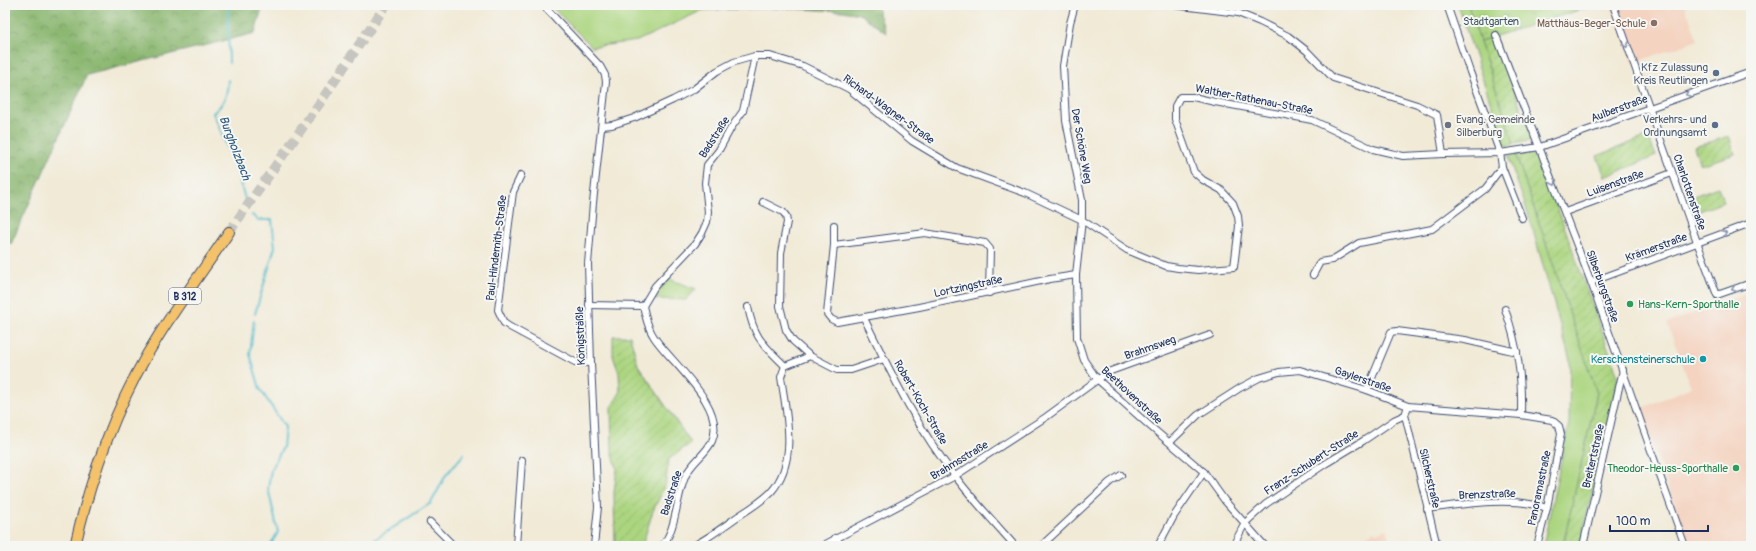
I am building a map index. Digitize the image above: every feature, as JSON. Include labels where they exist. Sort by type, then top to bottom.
[{"type":"main road","name":"B 312","points":[[75,546],[103,450],[131,385],[159,335],[230,232]]},
{"type":"street","name":"Königsträßle","points":[[543,5],[603,70],[606,82],[588,264],[598,507],[594,546]]},
{"type":"street","name":"Der Schöne Weg","points":[[1075,5],[1070,23],[1063,66],[1066,121],[1082,200],[1082,220]]},
{"type":"street","points":[[1174,5],[1238,13],[1260,22],[1288,36],[1307,51],[1333,78],[1417,105],[1437,115],[1443,154]]},
{"type":"street","points":[[1447,5],[1500,153],[1502,167],[1522,218]]},
{"type":"street","name":"Charlottenstraße","points":[[1613,5],[1631,60],[1717,295],[1751,283]]},
{"type":"street","points":[[1749,5],[1751,10]]},
{"type":"street","name":"Silberburgstraße","points":[[1496,35],[1591,282],[1685,546]]},
{"type":"street","name":"Richard-Wagner-Straße","points":[[602,126],[612,125],[634,118],[694,89],[717,71],[734,62],[755,56],[770,56],[803,66],[849,89],[912,141],[957,168],[1025,193],[1082,220],[1127,250],[1166,266],[1198,270],[1230,269]]},
{"type":"street","name":"Badstraße","points":[[662,546],[670,531],[686,474],[694,461],[711,442],[714,432],[714,422],[707,405],[684,373],[654,337],[647,324],[643,306],[655,286],[695,244],[707,222],[708,212],[705,183],[707,164],[719,150],[731,128],[743,111],[755,56]]},
{"type":"street","name":"Aulberstraße","points":[[1540,147],[1751,72]]},
{"type":"street","name":"Walther-Rathenau-Straße","points":[[1230,269],[1235,265],[1239,226],[1238,216],[1233,203],[1220,190],[1203,180],[1194,172],[1175,119],[1175,106],[1180,97],[1193,96],[1215,102],[1312,120],[1373,149],[1403,156],[1500,153],[1540,147]]},
{"type":"street","points":[[1313,275],[1320,262],[1332,260],[1359,243],[1432,229],[1485,188],[1502,167]]},
{"type":"street","name":"Luisenstraße","points":[[1565,212],[1672,173]]},
{"type":"street","name":"Paul-Hindemith-Straße","points":[[521,175],[513,192],[498,310],[504,323],[516,331],[575,362],[591,363]]},
{"type":"street","points":[[763,202],[783,212],[786,216],[787,222],[781,253],[780,306],[786,330],[793,341],[810,356],[837,370],[851,370],[884,359]]},
{"type":"street","name":"Beethovenstraße","points":[[1082,220],[1076,275],[1077,338],[1084,360],[1097,379],[1151,428],[1170,442],[1204,472],[1225,501],[1265,546]]},
{"type":"street","name":"Krämerstraße","points":[[1591,282],[1751,223]]},
{"type":"street","points":[[834,225],[834,245],[925,233],[985,243],[990,249],[989,293]]},
{"type":"street","name":"Lortzingstraße","points":[[834,245],[827,314],[831,319],[838,322],[1076,275]]},
{"type":"street","points":[[589,305],[643,306]]},
{"type":"street","points":[[748,307],[755,332],[763,344],[785,366]]},
{"type":"street","points":[[1505,309],[1515,337],[1522,385],[1521,415]]},
{"type":"street","name":"Robert-Koch-Straße","points":[[864,318],[908,405],[955,476],[1015,546]]},
{"type":"street","points":[[1367,390],[1391,332],[1397,331],[1465,340],[1517,352]]},
{"type":"street","name":"Brahmsweg","points":[[1097,379],[1108,372],[1210,335]]},
{"type":"street","points":[[693,546],[757,503],[771,492],[777,483],[786,460],[788,444],[781,377],[785,366],[810,356]]},
{"type":"street","name":"Gaylerstraße","points":[[1170,442],[1198,415],[1240,388],[1260,378],[1279,372],[1300,370],[1367,390],[1408,406],[1521,415],[1552,420],[1559,426],[1561,434]]},
{"type":"street","name":"Breitertstraße","points":[[1583,546],[1623,370]]},
{"type":"street","name":"Brahmsstraße","points":[[822,546],[955,476],[1046,417],[1097,379]]},
{"type":"street","points":[[1405,415],[1408,406]]},
{"type":"street","name":"Silcherstraße","points":[[1405,415],[1437,546]]},
{"type":"street","name":"Franz-Schubert-Straße","points":[[1233,546],[1245,523],[1266,504],[1325,464],[1394,420],[1405,415]]},
{"type":"street","name":"Panoramastraße","points":[[1537,546],[1547,508],[1561,434]]},
{"type":"street","points":[[516,546],[522,460]]},
{"type":"street","points":[[1158,546],[1174,516],[1204,472]]},
{"type":"street","points":[[1041,546],[1110,482],[1121,475]]},
{"type":"street","name":"Brenzstraße","points":[[1427,509],[1462,504],[1525,502],[1547,508]]},
{"type":"street","points":[[430,522],[454,546]]},
{"type":"street","points":[[835,538],[842,546]]},
{"type":"shaded area","name":"Matthäus-Beger-Schule","points":[[1611,5],[1684,5],[1698,40],[1633,63]]},
{"type":"shaded area","points":[[1751,292],[1751,546],[1689,546],[1640,409],[1691,387],[1667,323]]},
{"type":"shaded area","points":[[1386,529],[1392,546],[1349,546],[1374,531],[1376,533]]},
{"type":"green space","points":[[5,5],[263,5],[255,33],[87,75],[11,244],[5,240]]},
{"type":"green space","points":[[550,5],[781,5],[780,8],[703,10],[637,41],[592,47]]},
{"type":"green space","points":[[781,5],[876,5],[886,33],[860,14],[843,11],[780,8]]},
{"type":"green space","points":[[1458,5],[1468,5],[1514,144],[1505,146]]},
{"type":"green space","name":"Stadtgarten","points":[[1468,5],[1588,5],[1589,7],[1480,41]]},
{"type":"green space","points":[[1494,37],[1533,140],[1514,144],[1480,41]]},
{"type":"green space","points":[[1648,136],[1656,156],[1605,177],[1597,156]]},
{"type":"green space","points":[[1729,136],[1735,154],[1700,165],[1694,147]]},
{"type":"green space","points":[[1537,151],[1618,376],[1580,546],[1563,546],[1597,393],[1516,155]]},
{"type":"green space","points":[[1516,155],[1597,393],[1563,546],[1543,546],[1569,423],[1570,360],[1529,216],[1508,156]]},
{"type":"green space","points":[[1718,187],[1724,202],[1694,213],[1688,198]]},
{"type":"green space","points":[[669,279],[696,289],[686,300],[654,299]]},
{"type":"green space","points":[[613,336],[630,336],[638,365],[691,443],[669,459],[665,486],[653,511],[642,546],[615,546],[614,492],[617,469],[612,451],[611,407],[620,393],[619,373],[613,356]]},
{"type":"waterway","name":"Burgholzbach","points":[[229,63],[228,12],[231,5]]},
{"type":"waterway","name":"Burgholzbach","points":[[228,80],[225,99],[213,113],[234,162],[246,202]]},
{"type":"waterway","name":"Burgholzbach","points":[[252,215],[258,220],[272,220],[275,247],[255,314]]},
{"type":"waterway","name":"Burgholzbach","points":[[254,320],[250,354],[260,389],[285,427],[283,447],[271,470],[268,488],[278,532],[270,546]]},
{"type":"waterway","points":[[365,546],[431,503],[446,475],[464,454]]},
{"type":"tunnel","points":[[229,232],[319,104],[386,5]]},
{"type":"place","name":"Matthäus-Beger-Schule","points":[[1654,23]]},
{"type":"place","name":"Kfz Zulassung Kreis Reutlingen","points":[[1716,73]]},
{"type":"place","name":"Evang. Gemeinde Silberburg","points":[[1448,125]]},
{"type":"place","name":"Verkehrs- und Ordnungsamt","points":[[1715,125]]},
{"type":"place","name":"Hans-Kern-Sporthalle","points":[[1630,304]]},
{"type":"place","name":"Kerschensteinerschule","points":[[1703,359]]},
{"type":"place","name":"Theodor-Heuss-Sporthalle","points":[[1736,468]]}]
